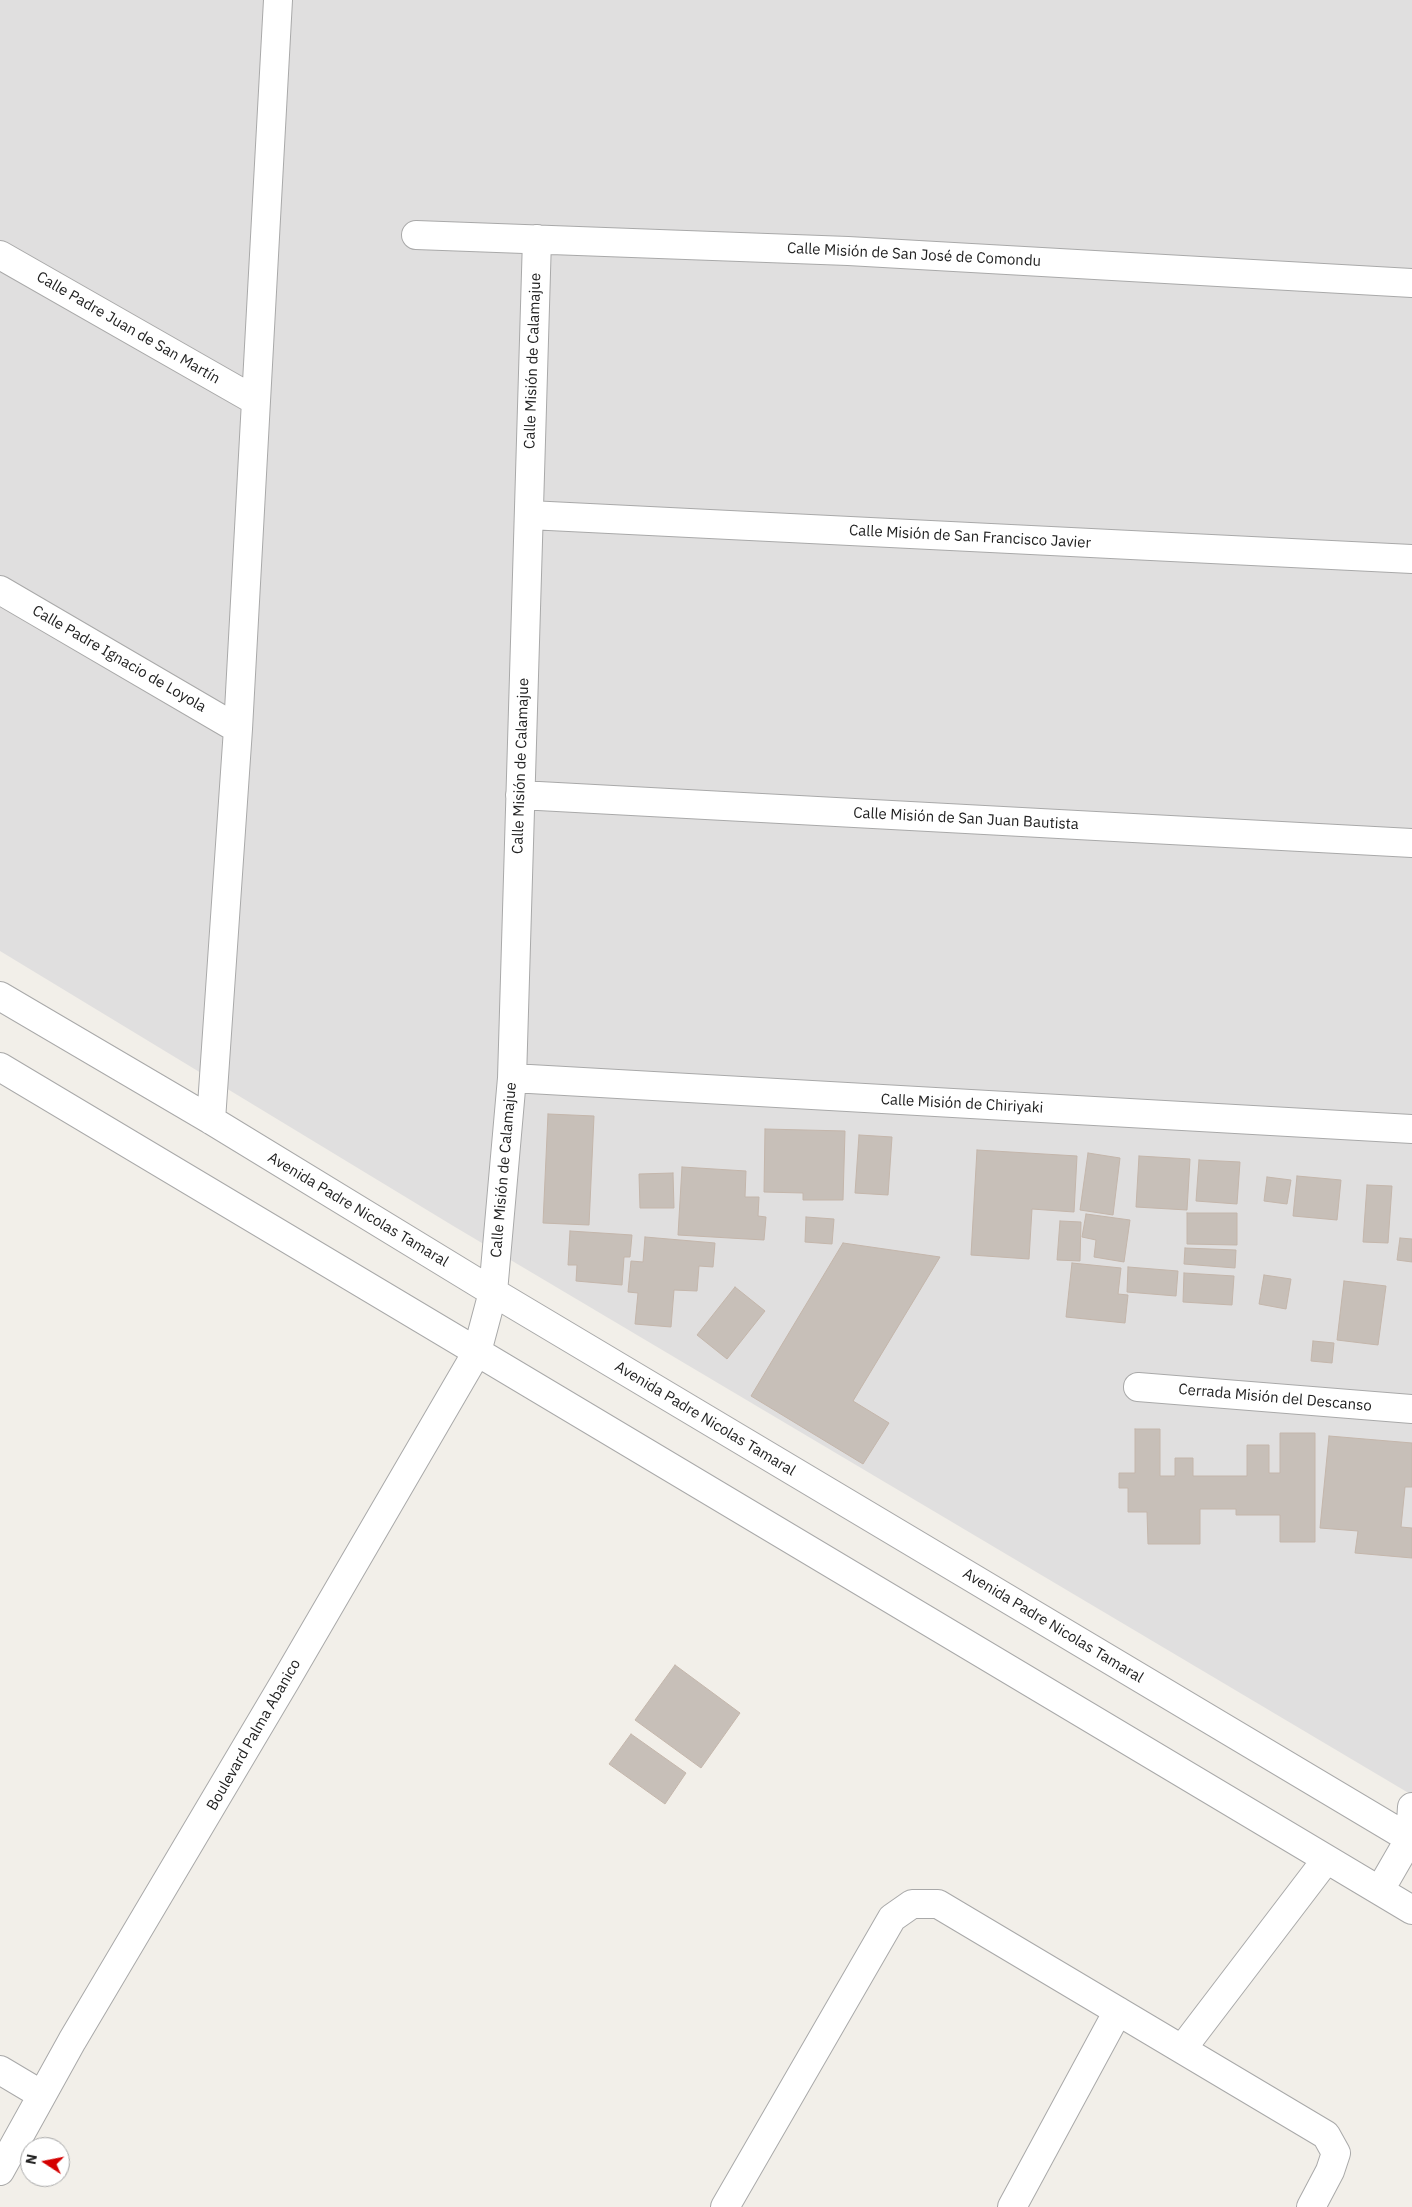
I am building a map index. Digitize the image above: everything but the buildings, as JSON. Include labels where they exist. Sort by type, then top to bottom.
[{"type":"street","points":[[211,1120],[238,729],[278,0]]},
{"type":"street","name":"Calle Misión de San José de Comondu","points":[[416,235],[848,251],[1412,282]]},
{"type":"street","name":"Calle Misión de Calamajue","points":[[493,1292],[512,1078],[537,239]]},
{"type":"street","name":"Calle Padre Juan de San Martín","points":[[0,255],[256,401]]},
{"type":"street","name":"Calle Misión de San Francisco Javier","points":[[528,514],[1412,559]]},
{"type":"street","name":"Calle Padre Ignacio de Loyola","points":[[0,590],[238,729]]},
{"type":"street","name":"Calle Misión de San Juan Bautista","points":[[520,795],[1412,843]]},
{"type":"street","name":"Avenida Padre Nicolas Tamaral","points":[[0,996],[211,1120],[493,1292],[1411,1839]]},
{"type":"street","points":[[0,1067],[1412,1910]]},
{"type":"street","name":"Calle Misión de Chiriyaki","points":[[512,1078],[1412,1129]]},
{"type":"street","name":"Boulevard Palma Abanico","points":[[0,2171],[72,2041],[477,1352],[493,1292]]},
{"type":"street","name":"Cerrada Misión del Descanso","points":[[1138,1387],[1412,1409]]},
{"type":"street","points":[[1380,1890],[1411,1839],[1412,1807]]},
{"type":"street","points":[[1182,2049],[1326,1860]]},
{"type":"street","points":[[725,2207],[892,1918],[912,1904],[938,1904],[1326,2135],[1336,2153],[1330,2171],[1311,2207]]},
{"type":"street","points":[[1012,2207],[1118,2012]]},
{"type":"street","points":[[0,2070],[42,2095]]},
{"type":"shaded area","points":[[0,0],[1412,0],[1412,1795],[455,1227],[0,951]]}]
